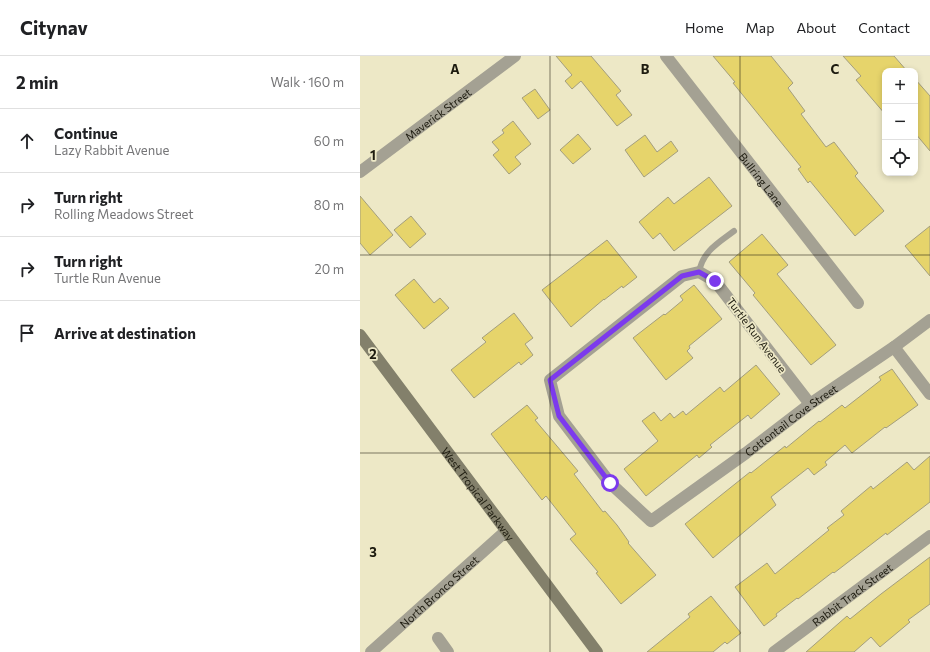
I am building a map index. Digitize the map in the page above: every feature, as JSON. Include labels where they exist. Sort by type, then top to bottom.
[{"type":"main road","name":"West Tropical Parkway","points":[[360,334],[597,652]]},
{"type":"street","name":"Maverick Street","points":[[360,172],[515,56]]},
{"type":"street","name":"Bullring Lane","points":[[666,56],[858,302]]},
{"type":"street","name":"Cottontail Cove Street","points":[[699,272],[682,276],[550,380],[559,416],[610,483],[651,521],[746,453],[810,404],[894,347],[930,320]]},
{"type":"street","name":"Turtle Run Avenue","points":[[699,272],[715,281],[810,404]]},
{"type":"street","points":[[894,347],[930,394]]},
{"type":"street","name":"North Bronco Street","points":[[371,652],[506,531]]},
{"type":"street","name":"Rabbit Track Street","points":[[774,652],[930,536]]},
{"type":"street","points":[[438,638],[448,652]]},
{"type":"lane","points":[[699,272],[703,260],[709,250],[734,231]]},
{"type":"building","points":[[556,56],[591,56],[621,91],[616,95],[632,115],[617,126],[581,81],[572,89],[565,81],[572,75]]},
{"type":"building","points":[[713,56],[771,56],[793,83],[788,88],[805,111],[801,114],[826,147],[834,142],[858,173],[855,176],[884,211],[855,236],[810,181],[808,183],[798,169],[801,167]]},
{"type":"building","points":[[843,56],[894,56],[904,68],[882,68],[882,110],[856,80],[861,76]]},
{"type":"building","points":[[918,82],[930,96],[930,151],[918,137]]},
{"type":"building","points":[[535,89],[550,110],[538,119],[522,98]]},
{"type":"building","points":[[513,121],[531,144],[515,157],[521,164],[509,174],[493,155],[499,150],[492,142],[504,133],[502,130]]},
{"type":"building","points":[[578,134],[591,149],[573,164],[560,150]]},
{"type":"building","points":[[645,135],[657,152],[671,141],[678,151],[644,177],[625,150]]},
{"type":"building","points":[[709,177],[732,206],[674,251],[660,233],[653,239],[639,222],[668,197],[674,204]]},
{"type":"building","points":[[360,196],[393,235],[370,255],[360,243]]},
{"type":"building","points":[[411,216],[426,234],[410,248],[394,230]]},
{"type":"building","points":[[930,226],[930,276],[905,246]]},
{"type":"building","points":[[762,234],[788,265],[777,274],[836,345],[811,365],[753,295],[755,293],[729,262]]},
{"type":"building","points":[[607,240],[637,277],[623,288],[622,286],[604,299],[571,327],[542,290]]},
{"type":"building","points":[[414,279],[434,303],[440,298],[449,308],[424,329],[395,295]]},
{"type":"building","points":[[694,285],[722,319],[689,346],[690,348],[687,351],[693,358],[666,380],[633,338],[683,300],[680,296]]},
{"type":"building","points":[[514,313],[533,338],[525,344],[533,355],[521,365],[519,362],[474,398],[451,370],[486,342],[482,338]]},
{"type":"building","points":[[756,365],[780,394],[751,419],[748,415],[710,445],[712,447],[699,458],[697,455],[646,496],[624,469],[658,441],[642,421],[654,412],[661,421],[670,413],[674,418],[683,411],[686,415],[720,387],[724,392]]},
{"type":"building","points":[[892,369],[918,405],[886,428],[885,427],[852,453],[845,445],[825,462],[827,465],[814,475],[808,468],[771,497],[776,505],[713,558],[685,524],[750,472],[751,473],[785,446],[786,448],[819,421],[820,422],[842,405],[845,408],[881,380],[879,377]]},
{"type":"building","points":[[527,405],[538,418],[535,420],[578,471],[574,474],[603,512],[605,511],[617,525],[629,542],[628,543],[656,575],[621,604],[596,573],[598,572],[570,539],[576,534],[546,496],[542,500],[491,434]]},
{"type":"building","points":[[930,456],[930,502],[887,535],[886,533],[834,573],[833,572],[798,599],[797,598],[776,614],[777,616],[764,626],[735,587],[767,563],[775,574],[829,530],[827,528],[844,515],[841,511],[871,486],[873,489],[907,462],[914,470]]},
{"type":"building","points":[[930,557],[930,604],[908,620],[910,622],[880,647],[871,637],[854,652],[806,652],[847,616],[850,619]]},
{"type":"building","points":[[711,596],[741,633],[727,644],[725,642],[713,652],[647,652],[690,617],[688,614]]},
{"type":"route","points":[[610,483],[559,416],[550,380],[682,276],[699,272],[715,281]]}]
